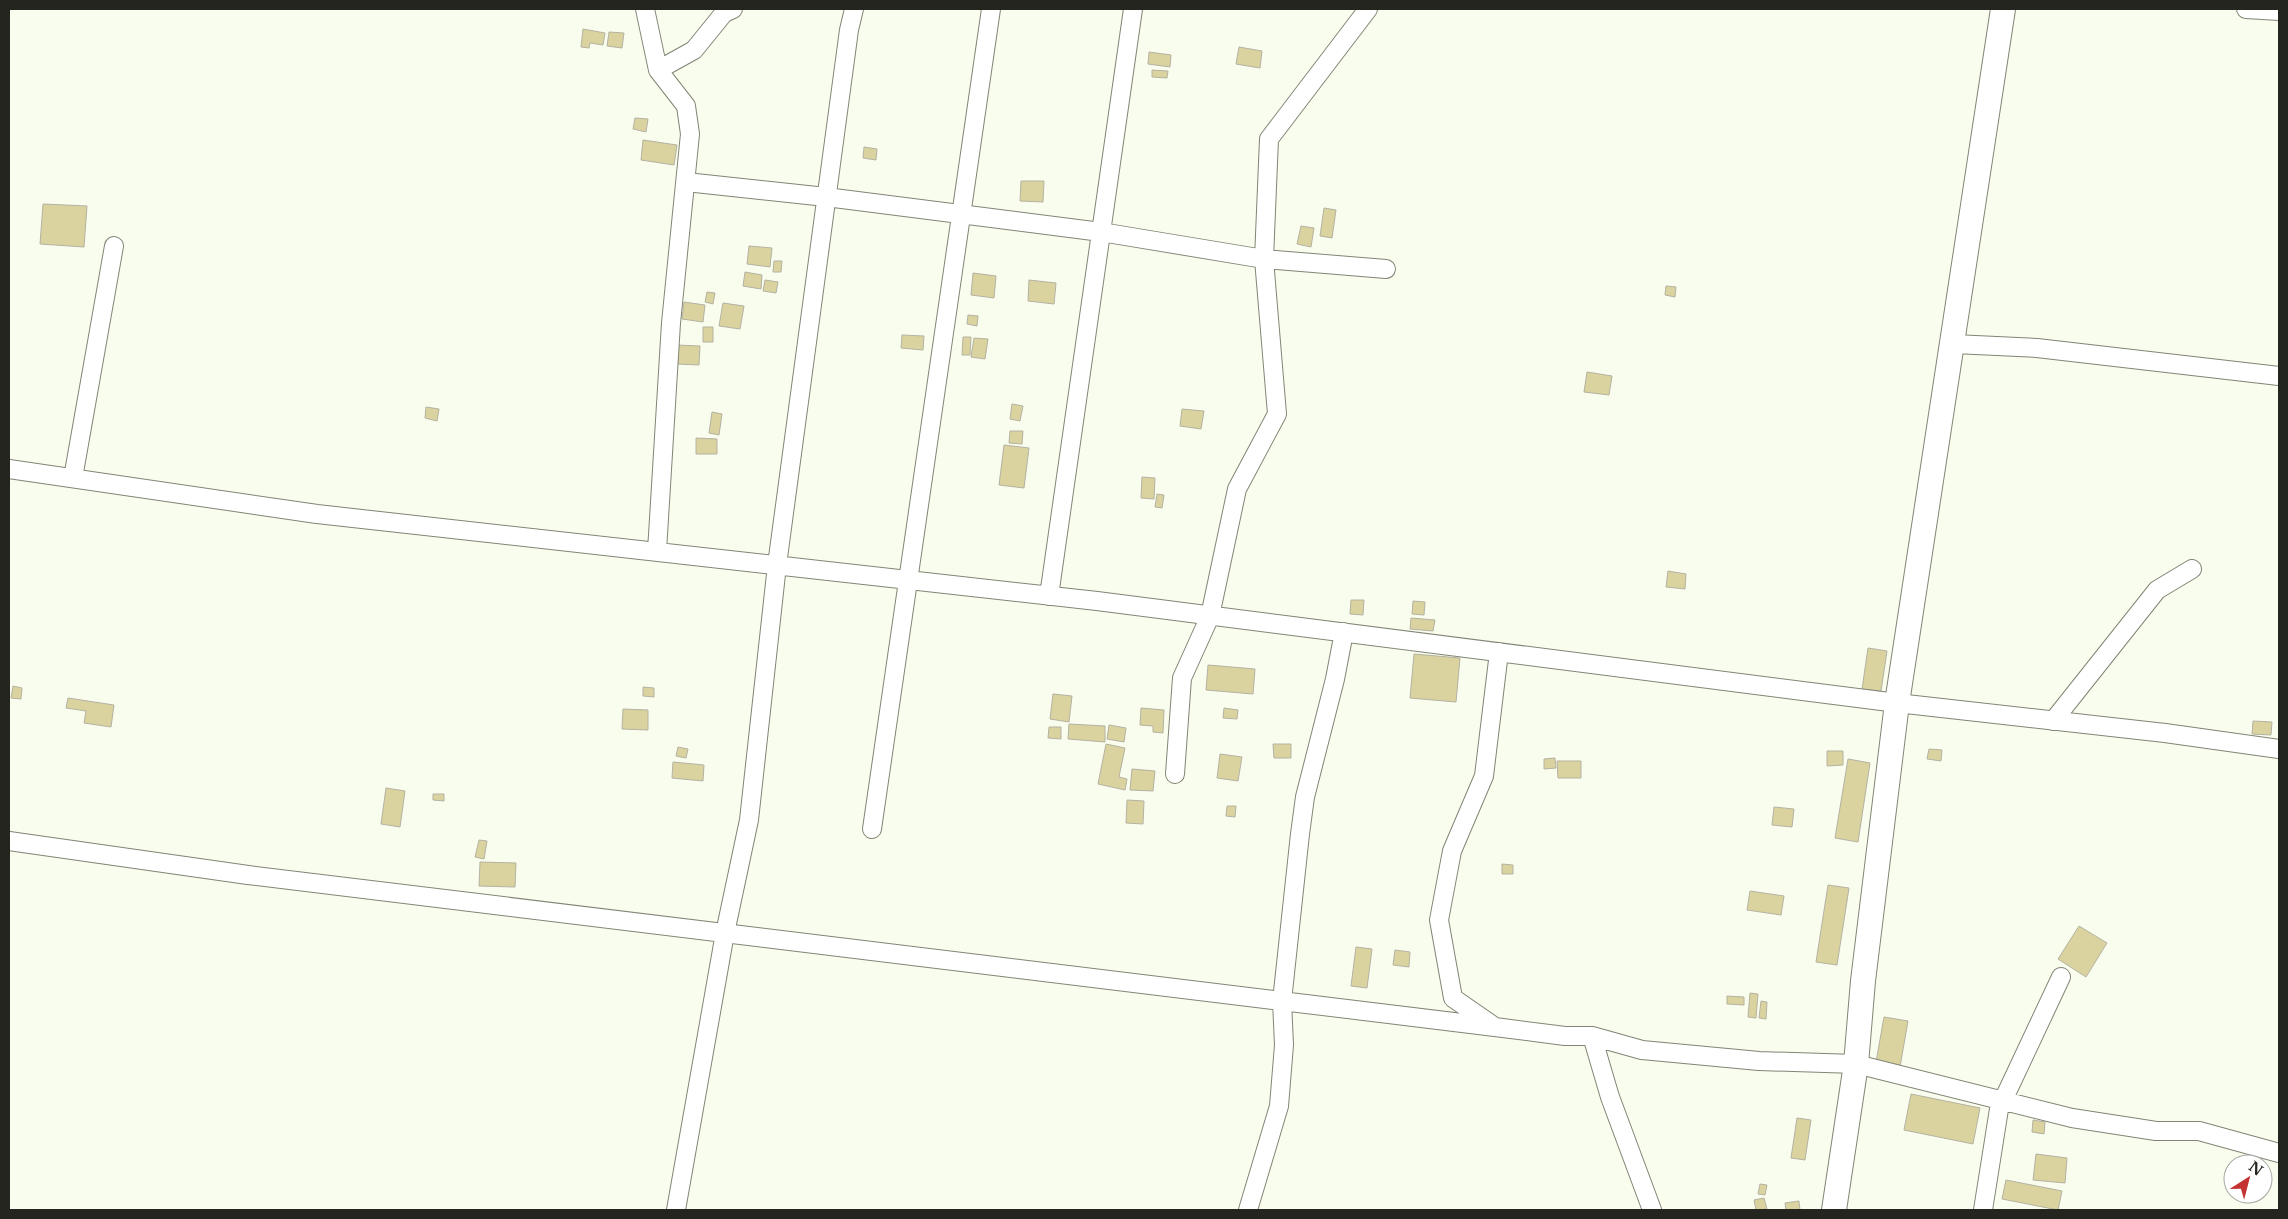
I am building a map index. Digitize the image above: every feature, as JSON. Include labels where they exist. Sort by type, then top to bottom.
[{"type":"street","points":[[645,9],[658,70],[686,106],[690,134],[670,342],[657,551]]},
{"type":"street","points":[[658,70],[694,50],[724,13],[733,9]]},
{"type":"street","points":[[676,1210],[725,933],[749,820],[777,565],[849,30],[854,9]]},
{"type":"street","points":[[872,829],[991,9]]},
{"type":"street","points":[[1049,596],[1133,9]]},
{"type":"street","points":[[1174,774],[1182,678],[1210,616],[1238,488],[1277,414],[1264,259],[1269,139],[1368,9]]},
{"type":"street","points":[[1834,1210],[1856,1064],[1863,981],[1897,703],[1954,344],[2004,9]]},
{"type":"street","points":[[2246,9],[2279,11]]},
{"type":"street","points":[[686,182],[826,197],[1101,232],[1264,259],[1386,269]]},
{"type":"street","points":[[74,478],[114,246]]},
{"type":"street","points":[[1954,344],[2037,348],[2279,376]]},
{"type":"street","points":[[9,469],[317,514],[1049,596],[1897,703],[2279,749]]},
{"type":"street","points":[[2053,721],[2157,590],[2192,569]]},
{"type":"street","points":[[1248,1210],[1279,1106],[1284,1045],[1282,1001],[1305,797],[1335,679],[1344,632]]},
{"type":"street","points":[[1495,1027],[1453,998],[1439,920],[1452,851],[1484,776],[1499,652]]},
{"type":"street","points":[[9,841],[248,875],[1565,1036],[1592,1036],[1642,1050],[1759,1061],[1856,1064],[2001,1102],[2072,1118],[2146,1130],[2199,1132],[2279,1153]]},
{"type":"street","points":[[1983,1210],[2001,1102],[2061,977]]},
{"type":"street","points":[[1592,1036],[1610,1098],[1652,1210]]},
{"type":"building","points":[[583,29],[605,33],[603,45],[590,43],[589,48],[581,47]]},
{"type":"building","points":[[609,32],[624,33],[622,48],[607,46]]},
{"type":"building","points":[[1239,47],[1262,51],[1260,68],[1236,64]]},
{"type":"building","points":[[1149,52],[1171,55],[1170,67],[1148,64]]},
{"type":"building","points":[[1152,70],[1168,71],[1167,78],[1152,77]]},
{"type":"building","points":[[635,118],[648,119],[646,132],[633,129]]},
{"type":"building","points":[[643,140],[677,145],[674,165],[641,160]]},
{"type":"building","points":[[864,147],[877,149],[876,160],[863,158]]},
{"type":"building","points":[[1021,181],[1044,181],[1043,202],[1020,201]]},
{"type":"building","points":[[43,204],[87,206],[84,247],[40,244]]},
{"type":"building","points":[[1324,208],[1336,210],[1332,238],[1320,236]]},
{"type":"building","points":[[1301,226],[1314,228],[1311,247],[1297,244]]},
{"type":"building","points":[[749,246],[772,248],[770,267],[747,264]]},
{"type":"building","points":[[774,261],[782,261],[781,272],[773,272]]},
{"type":"building","points":[[745,272],[762,275],[761,289],[743,286]]},
{"type":"building","points":[[973,273],[996,276],[994,298],[971,295]]},
{"type":"building","points":[[765,280],[778,282],[776,293],[763,291]]},
{"type":"building","points":[[1029,280],[1056,283],[1054,304],[1028,301]]},
{"type":"building","points":[[1666,286],[1676,287],[1675,297],[1665,295]]},
{"type":"building","points":[[707,292],[715,293],[713,304],[705,302]]},
{"type":"building","points":[[684,302],[705,305],[703,322],[682,319]]},
{"type":"building","points":[[723,303],[744,306],[740,329],[719,326]]},
{"type":"building","points":[[968,315],[978,316],[977,326],[967,324]]},
{"type":"building","points":[[703,327],[713,327],[713,342],[703,342]]},
{"type":"building","points":[[902,335],[924,336],[923,350],[901,348]]},
{"type":"building","points":[[963,337],[971,337],[970,355],[962,355]]},
{"type":"building","points":[[974,338],[988,339],[985,359],[971,357]]},
{"type":"building","points":[[677,345],[700,346],[699,365],[676,364]]},
{"type":"building","points":[[1587,372],[1612,376],[1609,395],[1584,392]]},
{"type":"building","points":[[1012,404],[1023,406],[1020,421],[1010,419]]},
{"type":"building","points":[[426,407],[439,409],[437,421],[425,418]]},
{"type":"building","points":[[1182,409],[1204,411],[1201,429],[1180,426]]},
{"type":"building","points":[[712,412],[722,414],[719,435],[709,433]]},
{"type":"building","points":[[1010,431],[1023,431],[1022,444],[1009,443]]},
{"type":"building","points":[[696,438],[717,439],[717,454],[696,454]]},
{"type":"building","points":[[1004,445],[1029,448],[1024,488],[999,485]]},
{"type":"building","points":[[1142,477],[1155,478],[1154,499],[1141,498]]},
{"type":"building","points":[[1157,494],[1164,495],[1162,508],[1155,507]]},
{"type":"building","points":[[1668,571],[1686,574],[1685,589],[1666,587]]},
{"type":"building","points":[[1351,600],[1364,600],[1363,615],[1350,614]]},
{"type":"building","points":[[1413,601],[1425,602],[1424,615],[1412,614]]},
{"type":"building","points":[[1411,618],[1435,620],[1433,631],[1410,629]]},
{"type":"building","points":[[1868,648],[1887,651],[1881,691],[1862,689]]},
{"type":"building","points":[[1414,654],[1460,658],[1456,702],[1410,698]]},
{"type":"building","points":[[1208,665],[1255,669],[1253,694],[1206,690]]},
{"type":"building","points":[[13,686],[22,688],[21,699],[11,698]]},
{"type":"building","points":[[643,687],[654,688],[654,697],[643,696]]},
{"type":"building","points":[[1053,694],[1072,696],[1069,722],[1050,719]]},
{"type":"building","points":[[68,698],[114,705],[111,727],[84,723],[86,711],[66,708]]},
{"type":"building","points":[[1141,708],[1164,710],[1163,733],[1153,732],[1153,726],[1140,725]]},
{"type":"building","points":[[1224,708],[1238,710],[1237,719],[1223,718]]},
{"type":"building","points":[[623,709],[648,710],[648,730],[622,729]]},
{"type":"building","points":[[2253,721],[2272,722],[2271,735],[2252,734]]},
{"type":"building","points":[[1069,724],[1105,726],[1105,742],[1068,739]]},
{"type":"building","points":[[1109,725],[1126,728],[1124,742],[1107,739]]},
{"type":"building","points":[[1049,727],[1061,727],[1061,739],[1048,738]]},
{"type":"building","points":[[1106,744],[1125,748],[1119,777],[1127,779],[1125,790],[1098,784]]},
{"type":"building","points":[[1273,744],[1291,744],[1291,758],[1274,758]]},
{"type":"building","points":[[678,747],[688,749],[686,758],[676,756]]},
{"type":"building","points":[[1929,749],[1942,750],[1941,761],[1927,759]]},
{"type":"building","points":[[1827,751],[1843,751],[1843,765],[1827,766]]},
{"type":"building","points":[[1220,754],[1242,757],[1238,781],[1217,778]]},
{"type":"building","points":[[1555,758],[1556,768],[1544,769],[1544,759]]},
{"type":"building","points":[[1848,759],[1870,763],[1858,842],[1835,838]]},
{"type":"building","points":[[1557,761],[1581,761],[1581,778],[1558,778]]},
{"type":"building","points":[[673,762],[704,765],[703,781],[672,778]]},
{"type":"building","points":[[1132,769],[1155,771],[1153,791],[1130,790]]},
{"type":"building","points":[[386,788],[405,791],[400,827],[381,824]]},
{"type":"building","points":[[433,794],[444,794],[444,801],[433,800]]},
{"type":"building","points":[[1127,800],[1144,801],[1143,824],[1126,823]]},
{"type":"building","points":[[1227,806],[1236,806],[1235,817],[1226,816]]},
{"type":"building","points":[[1774,807],[1794,809],[1792,827],[1772,825]]},
{"type":"building","points":[[479,840],[487,841],[484,859],[475,857]]},
{"type":"building","points":[[480,862],[516,863],[515,887],[479,886]]},
{"type":"building","points":[[1502,864],[1513,865],[1513,874],[1502,874]]},
{"type":"building","points":[[1828,885],[1849,888],[1837,965],[1816,962]]},
{"type":"building","points":[[1750,891],[1784,896],[1781,915],[1747,910]]},
{"type":"building","points":[[2079,926],[2107,943],[2086,977],[2058,959]]},
{"type":"building","points":[[1356,947],[1372,949],[1367,988],[1351,986]]},
{"type":"building","points":[[1395,950],[1410,952],[1409,967],[1393,965]]},
{"type":"building","points":[[1750,993],[1758,994],[1756,1018],[1748,1017]]},
{"type":"building","points":[[1727,996],[1744,997],[1744,1005],[1727,1004]]},
{"type":"building","points":[[1761,1001],[1767,1002],[1766,1019],[1759,1018]]},
{"type":"building","points":[[1884,1017],[1908,1021],[1900,1067],[1876,1062]]},
{"type":"building","points":[[1911,1094],[1980,1108],[1973,1144],[1904,1130]]},
{"type":"building","points":[[1797,1118],[1811,1120],[1805,1160],[1791,1158]]},
{"type":"building","points":[[2033,1120],[2045,1122],[2044,1134],[2032,1132]]},
{"type":"building","points":[[2036,1154],[2067,1158],[2065,1183],[2033,1180]]},
{"type":"building","points":[[2006,1180],[2062,1191],[2058,1210],[2002,1199]]},
{"type":"building","points":[[1760,1184],[1767,1185],[1765,1195],[1758,1194]]},
{"type":"building","points":[[1764,1198],[1767,1209],[1756,1210],[1754,1200]]},
{"type":"building","points":[[1799,1201],[1800,1210],[1786,1210],[1785,1203]]}]
